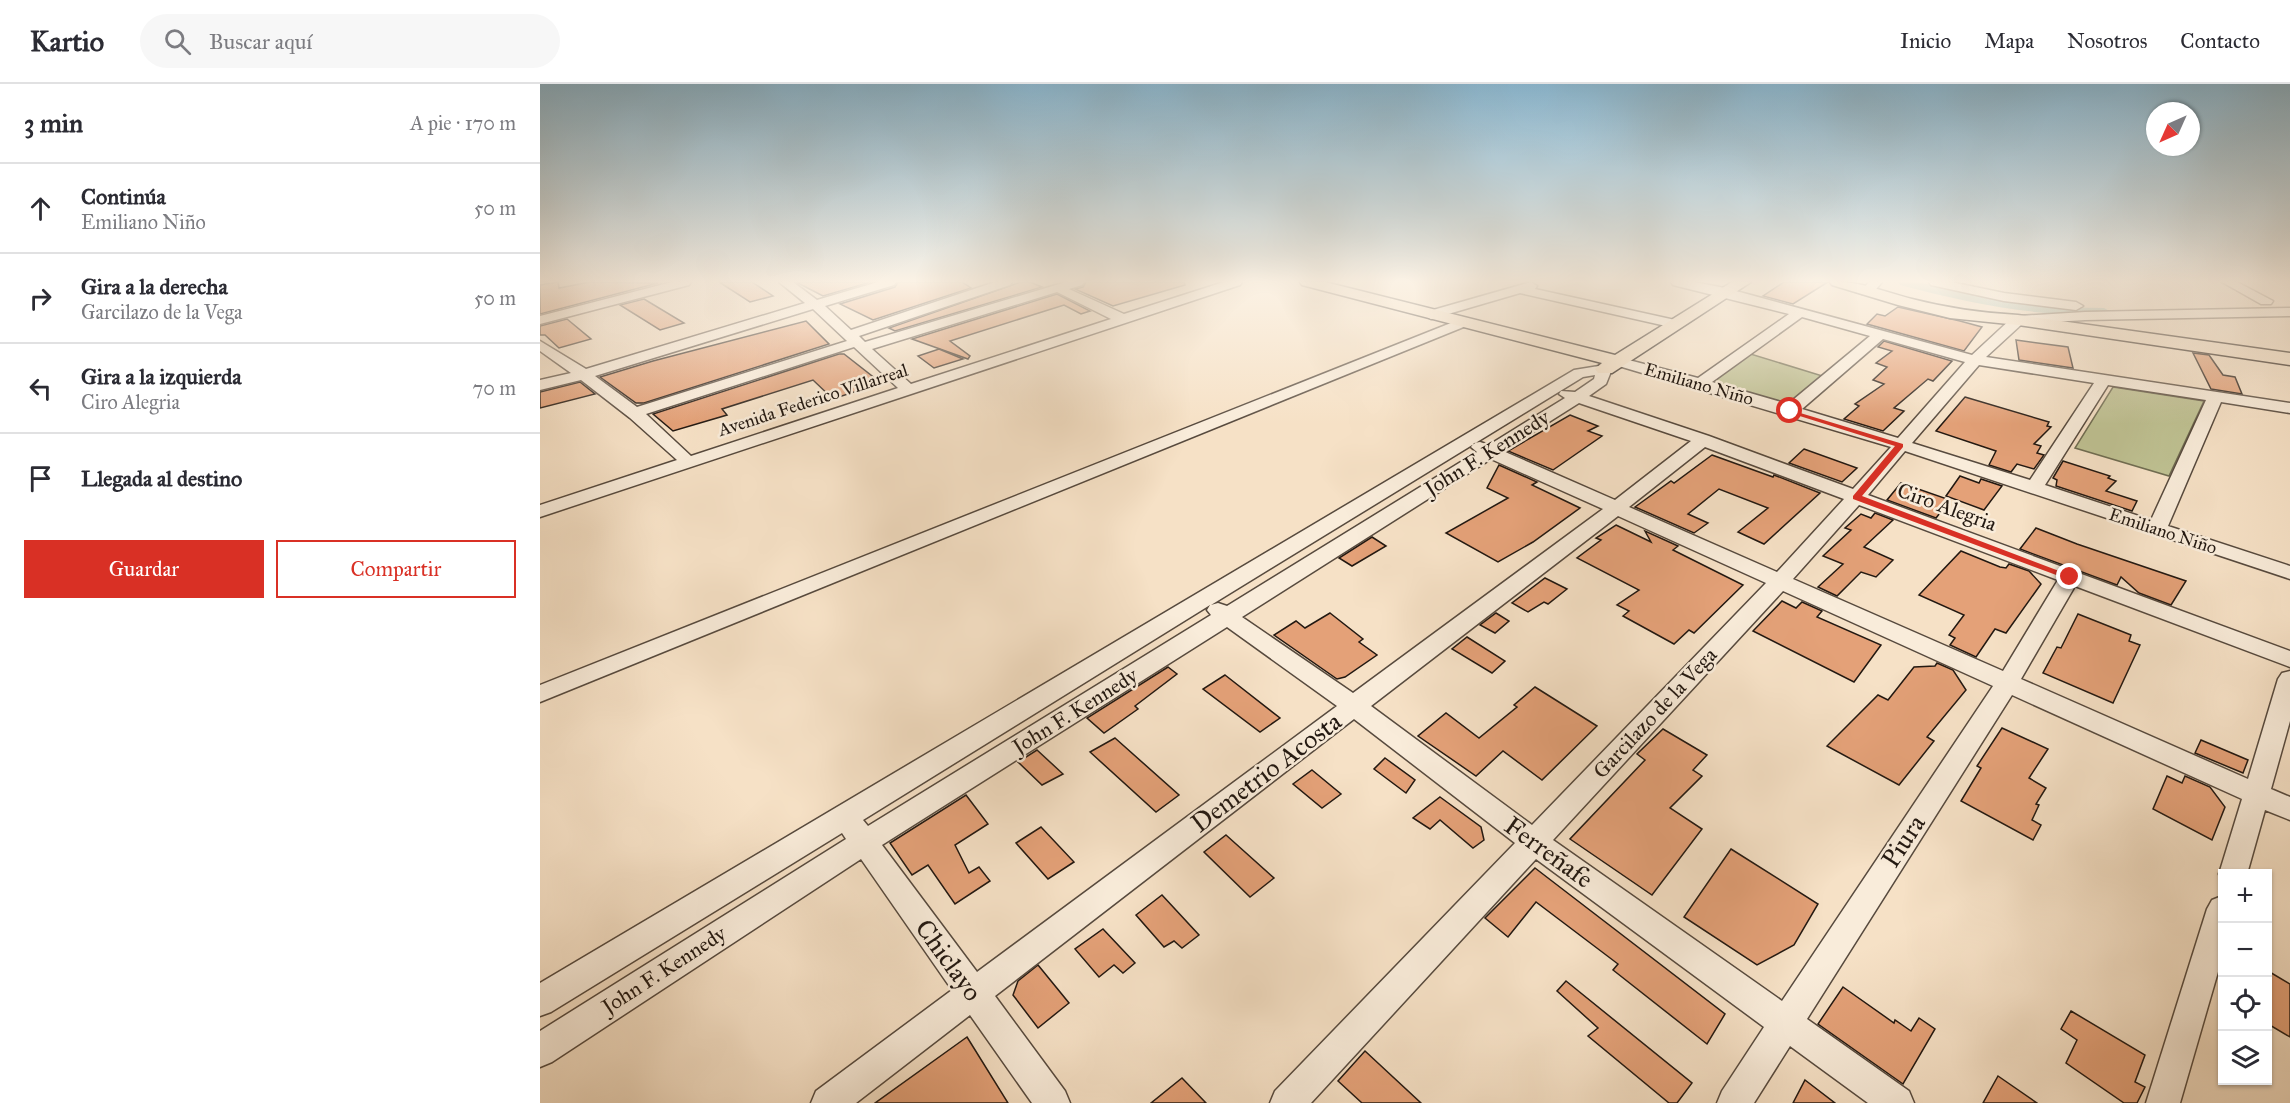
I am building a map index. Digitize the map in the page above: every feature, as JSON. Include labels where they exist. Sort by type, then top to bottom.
[{"type":"main road","name":"Emiliano Niño","points":[[1484,330],[1611,365]]},
{"type":"main road","name":"John F. Kennedy","points":[[1611,365],[1666,330]]},
{"type":"main road","points":[[2085,330],[2290,359]]},
{"type":"street","points":[[540,385],[585,374],[734,330]]},
{"type":"street","points":[[843,330],[905,387]]},
{"type":"street","points":[[856,341],[882,330]]},
{"type":"street","points":[[633,412],[856,341],[900,330]]},
{"type":"street","name":"Avenida Federico Villarreal","points":[[540,511],[685,459],[1081,330]]},
{"type":"street","points":[[540,694],[1445,330]]},
{"type":"street","points":[[1701,383],[1776,330]]},
{"type":"street","points":[[1857,330],[1975,360],[2290,408]]},
{"type":"street","name":"Garcilazo de la Vega","points":[[1287,1103],[1780,581],[1975,360],[2008,330]]},
{"type":"street","points":[[1790,411],[1880,336]]},
{"type":"street","points":[[540,345],[585,374],[633,412],[685,459]]},
{"type":"street","name":"Emiliano Niño","points":[[1611,365],[1701,383],[2034,488],[2290,573]]},
{"type":"street","name":"John F. Kennedy","points":[[540,1001],[1552,389],[1579,373],[1611,365]]},
{"type":"street","name":"John F. Kennedy","points":[[540,1050],[865,842],[1576,398],[1601,381],[1611,365]]},
{"type":"street","points":[[2034,488],[2104,379]]},
{"type":"street","name":"Ciro Alegria","points":[[1552,389],[1703,440],[2290,659]]},
{"type":"street","points":[[2157,529],[2214,397]]},
{"type":"street","name":"Demetrio Acosta","points":[[828,1103],[1703,440]]},
{"type":"street","points":[[1465,441],[2290,809]]},
{"type":"street","name":"Avenida Federico Villarreal","points":[[540,501],[685,459]]},
{"type":"street","name":"Piura","points":[[1734,1103],[2007,683],[2070,577]]},
{"type":"street","name":"Ferreñafe","points":[[1203,599],[1354,706],[1534,842],[1897,1103]]},
{"type":"street","points":[[2234,869],[2290,679]]},
{"type":"street","name":"Chiclayo","points":[[845,816],[1053,1103]]},
{"type":"street","points":[[2163,1103],[2219,923]]},
{"type":"green space","points":[[1744,352],[1829,378],[1790,411],[1701,383]]},
{"type":"green space","points":[[2113,387],[2204,401],[2169,476],[2075,448]]},
{"type":"building","points":[[540,330],[580,330],[591,339],[559,348],[545,335],[540,335]]},
{"type":"building","points":[[773,330],[815,330],[829,344],[644,403],[636,403],[600,377]]},
{"type":"building","points":[[942,330],[986,330],[950,341],[970,356],[968,359],[912,339]]},
{"type":"building","points":[[1887,330],[1980,330],[1964,351]]},
{"type":"building","points":[[2016,340],[2068,347],[2073,368],[2019,360]]},
{"type":"building","points":[[1884,341],[1952,361],[1933,381],[1928,379],[1894,408],[1904,411],[1883,431],[1844,419],[1859,406],[1855,404],[1884,384],[1873,380],[1887,367],[1876,363],[1892,351],[1878,347]]},
{"type":"building","points":[[939,349],[963,359],[934,368],[918,356]]},
{"type":"building","points":[[2193,353],[2209,355],[2223,375],[2235,377],[2242,394],[2211,389]]},
{"type":"building","points":[[844,354],[881,383],[833,399],[813,380],[722,409],[727,415],[673,431],[653,414]]},
{"type":"building","points":[[580,382],[595,394],[540,408],[540,392]]},
{"type":"building","points":[[1965,397],[2049,422],[2047,426],[2051,427],[2034,444],[2041,446],[2037,453],[2044,455],[2034,469],[2017,464],[2011,472],[1989,465],[1996,451],[1936,431]]},
{"type":"building","points":[[1570,415],[1598,426],[1588,431],[1602,436],[1553,470],[1508,451]]},
{"type":"building","points":[[1804,449],[1857,468],[1842,482],[1789,463]]},
{"type":"building","points":[[1712,455],[1820,493],[1764,544],[1738,532],[1768,508],[1719,489],[1688,514],[1708,523],[1694,533],[1635,507],[1671,481],[1674,483]]},
{"type":"building","points":[[2063,461],[2110,476],[2108,478],[2116,481],[2106,491],[2137,501],[2132,511],[2056,486],[2057,480],[2053,478]]},
{"type":"building","points":[[1499,465],[1537,482],[1532,485],[1580,508],[1533,542],[1498,562],[1446,533],[1508,498],[1487,488]]},
{"type":"building","points":[[1960,476],[1979,483],[1981,479],[2002,486],[1984,510],[1946,496]]},
{"type":"building","points":[[1901,483],[1950,500],[1936,518],[1887,500]]},
{"type":"building","points":[[1875,513],[1893,520],[1864,547],[1893,560],[1876,577],[1861,572],[1837,596],[1818,587],[1843,564],[1823,556],[1851,530],[1845,528],[1861,514],[1871,518]]},
{"type":"building","points":[[1616,525],[1651,542],[1645,531],[1678,546],[1673,550],[1743,585],[1694,633],[1689,630],[1674,644],[1623,616],[1629,611],[1617,605],[1639,590],[1577,558],[1601,540],[1596,538]]},
{"type":"building","points":[[2036,528],[2186,581],[2171,605],[2139,593],[2121,577],[2117,585],[2020,549]]},
{"type":"building","points":[[1372,537],[1386,546],[1352,566],[1339,558]]},
{"type":"building","points":[[1961,551],[2000,567],[2006,568],[2009,564],[2029,571],[2041,584],[2006,633],[1995,629],[1976,657],[1950,645],[1955,638],[1949,635],[1964,615],[1919,595]]},
{"type":"building","points":[[1545,578],[1567,589],[1548,604],[1544,602],[1528,612],[1512,603]]},
{"type":"building","points":[[1782,601],[1796,608],[1802,602],[1822,611],[1817,617],[1881,645],[1854,682],[1753,631]]},
{"type":"building","points":[[1330,613],[1363,639],[1359,642],[1377,655],[1345,677],[1337,679],[1274,635],[1296,621],[1305,628]]},
{"type":"building","points":[[1496,613],[1509,621],[1495,633],[1480,625]]},
{"type":"building","points":[[2078,614],[2131,635],[2129,641],[2140,645],[2113,703],[2043,673],[2057,647],[2061,648]]},
{"type":"building","points":[[1467,637],[1505,661],[1492,673],[1452,649]]},
{"type":"building","points":[[1937,663],[1953,670],[1966,690],[1927,737],[1934,741],[1899,785],[1827,746],[1878,695],[1888,700],[1914,667],[1935,666]]},
{"type":"building","points":[[1168,667],[1177,674],[1135,706],[1138,709],[1104,733],[1087,718]]},
{"type":"building","points":[[1225,675],[1280,718],[1260,732],[1203,689]]},
{"type":"building","points":[[1535,687],[1597,726],[1542,780],[1503,751],[1476,776],[1418,736],[1446,713],[1479,738],[1517,707],[1514,705]]},
{"type":"building","points":[[2002,728],[2048,749],[2029,778],[2046,788],[2036,804],[2039,805],[2032,820],[2041,825],[2033,840],[1961,801],[1981,768],[1977,766]]},
{"type":"building","points":[[1663,729],[1707,755],[1693,770],[1702,776],[1670,808],[1702,829],[1652,895],[1570,839],[1645,760],[1637,754]]},
{"type":"building","points":[[1115,738],[1179,795],[1156,812],[1090,752]]},
{"type":"building","points":[[2201,740],[2248,760],[2243,773],[2195,753]]},
{"type":"building","points":[[1037,750],[1063,774],[1042,785],[1018,762]]},
{"type":"building","points":[[1385,758],[1415,780],[1406,793],[1374,769]]},
{"type":"building","points":[[1312,770],[1341,794],[1322,808],[1293,784]]},
{"type":"building","points":[[2167,776],[2182,783],[2185,776],[2210,787],[2225,807],[2212,840],[2153,809]]},
{"type":"building","points":[[966,795],[988,824],[955,845],[969,873],[979,867],[990,881],[955,904],[928,865],[912,875],[890,843]]},
{"type":"building","points":[[1440,797],[1481,827],[1484,840],[1473,848],[1440,820],[1430,829],[1413,818]]},
{"type":"building","points":[[1041,827],[1074,862],[1048,879],[1016,843]]},
{"type":"building","points":[[1226,835],[1274,878],[1250,897],[1204,852]]},
{"type":"building","points":[[1731,849],[1818,904],[1794,945],[1757,965],[1684,917]]},
{"type":"building","points":[[1535,868],[1725,1014],[1707,1044],[1613,970],[1618,964],[1536,902],[1508,937],[1485,918]]},
{"type":"building","points":[[1162,895],[1199,935],[1182,948],[1174,941],[1164,947],[1136,915]]},
{"type":"building","points":[[1103,929],[1135,963],[1123,973],[1114,965],[1099,977],[1075,949]]},
{"type":"building","points":[[1038,965],[1069,1003],[1038,1028],[1013,995],[1018,981]]},
{"type":"building","points":[[2272,973],[2290,984],[2290,1037],[2272,1026]]},
{"type":"building","points":[[1566,981],[1692,1083],[1677,1103],[1669,1103],[1588,1036],[1598,1028],[1557,991]]},
{"type":"building","points":[[1843,987],[1894,1023],[1895,1020],[1911,1031],[1919,1018],[1935,1029],[1903,1084],[1818,1024]]},
{"type":"building","points":[[2071,1011],[2145,1055],[2135,1082],[2145,1087],[2137,1103],[2124,1103],[2066,1063],[2077,1040],[2061,1029]]},
{"type":"building","points":[[967,1037],[1008,1103],[875,1103]]},
{"type":"building","points":[[1365,1051],[1421,1103],[1362,1103],[1338,1081]]},
{"type":"building","points":[[1998,1076],[2037,1103],[1983,1103]]},
{"type":"building","points":[[1182,1078],[1206,1103],[1151,1103]]},
{"type":"building","points":[[1805,1080],[1835,1103],[1793,1103]]},
{"type":"route","points":[[1790,411],[1900,445],[1856,497],[2070,577]]}]
